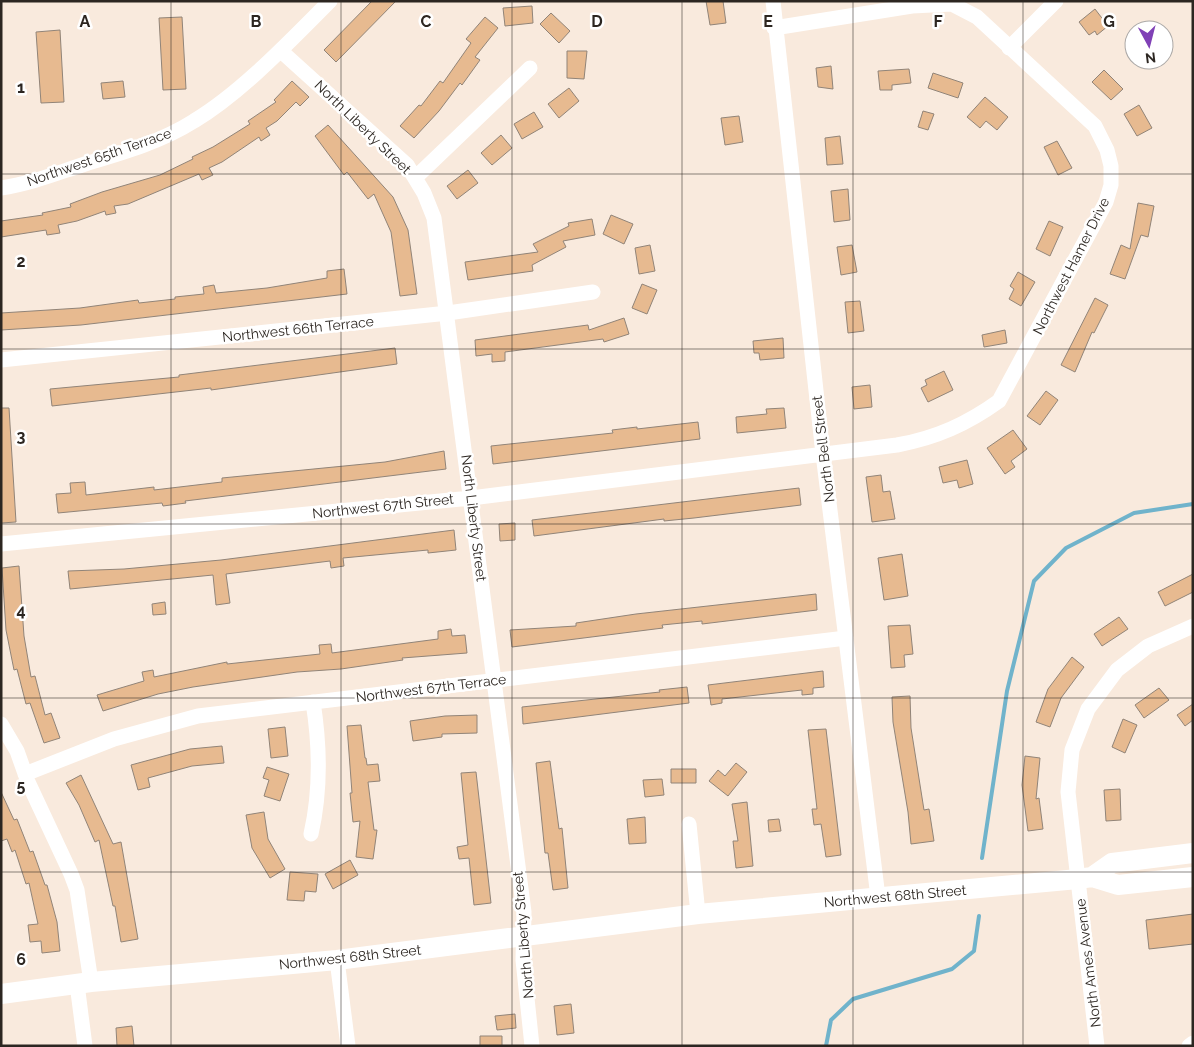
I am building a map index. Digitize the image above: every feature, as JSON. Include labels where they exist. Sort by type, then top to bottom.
[{"type":"main road","name":"Northwest 68th Street","points":[[1085,878],[1112,863],[1193,853]]},
{"type":"main road","name":"Northwest 68th Street","points":[[1,994],[84,983],[338,960],[698,914],[1085,878],[1118,885],[1193,877]]},
{"type":"street","name":"Northwest 65th Terrace","points":[[1,188],[34,181],[175,132],[212,108],[281,50],[330,1]]},
{"type":"street","name":"North Bell Street","points":[[773,1],[774,28],[823,454],[878,897]]},
{"type":"street","points":[[1009,48],[1056,1]]},
{"type":"street","name":"Northwest Hamer Drive","points":[[774,28],[912,6],[952,4],[977,17],[1095,126],[1107,150],[1111,166],[1110,185],[1106,202],[999,402],[965,424],[937,436],[897,445],[823,454]]},
{"type":"street","name":"North Liberty Street","points":[[281,50],[407,165],[434,218],[448,313],[524,912],[522,937],[532,1046]]},
{"type":"street","points":[[415,178],[530,68]]},
{"type":"street","name":"Northwest 66th Terrace","points":[[1,360],[448,313],[593,292]]},
{"type":"street","name":"Northwest 67th Street","points":[[1,544],[471,498],[823,454]]},
{"type":"street","name":"North Ames Avenue","points":[[1098,1046],[1085,878],[1068,792],[1069,771],[1079,729],[1104,686],[1117,670],[1148,646],[1193,626]]},
{"type":"street","name":"Northwest 67th Terrace","points":[[25,774],[114,739],[160,724],[198,716],[846,638]]},
{"type":"street","points":[[311,834],[318,791],[319,758],[312,702]]},
{"type":"street","points":[[1,724],[17,752],[77,890],[84,983],[85,1046]]},
{"type":"street","points":[[689,824],[698,914]]},
{"type":"street","points":[[338,960],[348,1046]]},
{"type":"street","points":[[1188,1046],[1193,1043]]},
{"type":"building","points":[[372,1],[396,1],[336,62],[324,50]]},
{"type":"building","points":[[706,1],[723,1],[726,23],[710,25]]},
{"type":"building","points":[[532,6],[533,23],[505,26],[503,8]]},
{"type":"building","points":[[1095,9],[1108,26],[1097,35],[1095,31],[1089,35],[1079,22]]},
{"type":"building","points":[[551,13],[570,31],[559,43],[540,24]]},
{"type":"building","points":[[182,17],[186,89],[163,90],[159,18]]},
{"type":"building","points":[[485,17],[498,28],[475,57],[480,60],[462,85],[460,83],[439,111],[414,138],[400,126],[419,105],[421,106],[440,81],[443,83],[471,43],[466,39]]},
{"type":"building","points":[[60,30],[64,102],[41,103],[36,32]]},
{"type":"building","points":[[567,51],[587,51],[584,79],[567,78]]},
{"type":"building","points":[[831,66],[833,89],[818,87],[816,68]]},
{"type":"building","points":[[909,69],[911,83],[892,85],[892,90],[880,90],[878,71]]},
{"type":"building","points":[[1104,70],[1123,89],[1111,100],[1092,82]]},
{"type":"building","points":[[933,73],[963,83],[958,98],[928,88]]},
{"type":"building","points":[[123,81],[125,97],[103,99],[101,83]]},
{"type":"building","points":[[292,81],[309,97],[300,106],[296,102],[277,121],[266,128],[270,135],[261,141],[259,137],[222,162],[209,168],[213,175],[202,180],[199,174],[128,204],[114,206],[116,213],[106,215],[105,211],[77,221],[58,225],[60,233],[47,235],[46,230],[1,237],[1,221],[43,215],[42,213],[71,207],[70,204],[102,192],[160,175],[193,159],[192,157],[213,147],[250,124],[248,121],[276,102],[274,100]]},
{"type":"building","points":[[569,88],[579,101],[559,118],[548,104]]},
{"type":"building","points":[[985,97],[1008,117],[997,130],[986,121],[980,128],[967,117]]},
{"type":"building","points":[[1139,105],[1152,128],[1137,136],[1124,114]]},
{"type":"building","points":[[923,111],[934,114],[928,130],[918,127]]},
{"type":"building","points":[[534,112],[543,127],[522,139],[514,124]]},
{"type":"building","points":[[739,116],[743,142],[725,145],[721,118]]},
{"type":"building","points":[[328,125],[393,197],[408,230],[417,294],[400,296],[391,232],[374,194],[368,199],[347,172],[344,175],[315,136]]},
{"type":"building","points":[[501,135],[512,148],[492,165],[481,153]]},
{"type":"building","points":[[840,136],[843,164],[827,165],[825,138]]},
{"type":"building","points":[[1057,141],[1072,168],[1058,175],[1044,147]]},
{"type":"building","points":[[468,170],[478,183],[457,199],[447,186]]},
{"type":"building","points":[[848,189],[850,220],[834,222],[831,191]]},
{"type":"building","points":[[1138,203],[1154,206],[1148,237],[1141,235],[1125,279],[1110,274],[1121,245],[1130,249]]},
{"type":"building","points":[[611,215],[633,224],[624,244],[603,234]]},
{"type":"building","points":[[592,219],[595,235],[563,241],[566,247],[532,265],[533,271],[468,280],[465,262],[538,252],[533,244],[569,226],[568,223]]},
{"type":"building","points":[[1049,221],[1063,227],[1050,256],[1036,249]]},
{"type":"building","points":[[650,245],[655,271],[639,274],[635,248]]},
{"type":"building","points":[[852,245],[857,272],[841,275],[837,247]]},
{"type":"building","points":[[344,269],[347,294],[81,325],[1,330],[1,313],[80,308],[138,300],[139,303],[175,299],[175,297],[204,294],[203,287],[214,285],[216,293],[267,288],[327,278],[327,271]]},
{"type":"building","points":[[1018,272],[1035,282],[1021,306],[1009,299],[1014,289],[1010,286]]},
{"type":"building","points":[[642,284],[657,290],[647,314],[632,308]]},
{"type":"building","points":[[1095,298],[1108,305],[1094,333],[1092,332],[1075,372],[1061,365]]},
{"type":"building","points":[[860,301],[864,331],[848,333],[845,302]]},
{"type":"building","points":[[624,318],[629,334],[604,342],[603,339],[505,352],[505,361],[492,362],[492,354],[476,356],[475,340],[588,325],[589,330]]},
{"type":"building","points":[[1005,330],[1007,343],[984,347],[982,335]]},
{"type":"building","points":[[783,338],[784,358],[760,360],[759,353],[754,353],[753,341]]},
{"type":"building","points":[[395,348],[397,364],[211,390],[211,388],[52,406],[50,389],[179,377],[179,375]]},
{"type":"building","points":[[944,371],[953,390],[928,402],[921,388],[927,385],[925,380]]},
{"type":"building","points":[[870,385],[872,407],[854,409],[852,387]]},
{"type":"building","points":[[1046,391],[1058,400],[1040,425],[1027,416]]},
{"type":"building","points":[[1,408],[9,408],[16,522],[1,523]]},
{"type":"building","points":[[784,408],[786,428],[737,433],[736,417],[767,414],[766,409]]},
{"type":"building","points":[[698,422],[700,439],[493,464],[491,446],[613,433],[612,430],[637,427],[637,429]]},
{"type":"building","points":[[1013,430],[1027,449],[1011,461],[1015,467],[1005,474],[987,448]]},
{"type":"building","points":[[444,451],[446,469],[185,501],[186,503],[163,506],[162,503],[58,513],[56,494],[71,493],[70,483],[85,482],[86,495],[154,487],[154,490],[222,482],[222,478],[385,462]]},
{"type":"building","points":[[967,460],[973,484],[959,488],[957,480],[943,483],[939,467]]},
{"type":"building","points":[[881,475],[883,492],[890,491],[895,519],[872,522],[866,477]]},
{"type":"building","points":[[799,488],[801,505],[694,518],[664,521],[664,519],[534,536],[532,520]]},
{"type":"building","points":[[515,523],[515,540],[500,541],[499,524]]},
{"type":"building","points":[[454,530],[456,550],[428,553],[428,550],[343,558],[344,566],[331,568],[330,561],[226,574],[230,603],[216,605],[213,575],[70,589],[68,571],[124,569],[221,560]]},
{"type":"building","points":[[902,554],[908,596],[884,600],[878,558]]},
{"type":"building","points":[[19,566],[24,636],[31,677],[35,676],[45,715],[51,713],[60,738],[44,743],[30,703],[26,704],[17,669],[14,670],[6,630],[2,568]]},
{"type":"building","points":[[1193,574],[1193,592],[1165,606],[1158,592]]},
{"type":"building","points":[[816,594],[817,610],[702,624],[702,621],[662,625],[663,628],[512,647],[510,630],[576,626],[576,623],[636,614]]},
{"type":"building","points":[[165,602],[166,614],[153,615],[152,604]]},
{"type":"building","points":[[1119,617],[1128,629],[1102,646],[1094,634]]},
{"type":"building","points":[[910,625],[913,654],[904,655],[905,667],[891,668],[888,626]]},
{"type":"building","points":[[451,629],[452,636],[465,635],[467,653],[402,658],[403,660],[341,669],[297,672],[193,687],[158,694],[103,711],[97,695],[144,681],[142,672],[153,670],[154,677],[227,662],[227,664],[320,654],[319,645],[331,644],[332,653],[438,639],[438,631]]},
{"type":"building","points":[[1072,657],[1084,667],[1061,698],[1050,727],[1036,722],[1048,689]]},
{"type":"building","points":[[823,671],[824,687],[813,688],[813,694],[802,695],[802,690],[722,699],[722,703],[711,705],[708,685]]},
{"type":"building","points":[[687,687],[689,703],[523,724],[522,707],[660,692],[659,690]]},
{"type":"building","points":[[1159,688],[1169,700],[1144,718],[1135,705]]},
{"type":"building","points":[[910,696],[911,728],[924,810],[929,809],[934,841],[911,844],[908,812],[893,722],[892,697]]},
{"type":"building","points":[[1193,704],[1193,720],[1185,726],[1177,715]]},
{"type":"building","points":[[477,715],[477,733],[442,734],[442,737],[413,741],[410,721],[445,716]]},
{"type":"building","points":[[1123,719],[1137,725],[1125,753],[1112,747]]},
{"type":"building","points":[[361,725],[367,765],[378,764],[380,781],[368,782],[374,830],[377,830],[373,859],[356,857],[360,821],[353,822],[350,793],[352,793],[347,726]]},
{"type":"building","points":[[285,727],[288,756],[271,758],[268,729]]},
{"type":"building","points":[[826,729],[841,855],[826,857],[821,824],[814,825],[812,809],[817,809],[808,730]]},
{"type":"building","points":[[222,746],[224,763],[192,766],[148,778],[150,787],[138,790],[131,765],[190,749]]},
{"type":"building","points":[[1025,756],[1040,758],[1036,799],[1039,798],[1043,829],[1028,831],[1022,785]]},
{"type":"building","points":[[550,761],[559,829],[562,828],[568,888],[553,890],[548,853],[545,853],[536,763]]},
{"type":"building","points":[[736,763],[747,772],[728,796],[709,781],[718,770],[725,776]]},
{"type":"building","points":[[267,767],[289,774],[280,801],[264,796],[269,780],[263,778]]},
{"type":"building","points":[[671,769],[696,769],[696,783],[671,783]]},
{"type":"building","points":[[476,772],[491,903],[474,905],[469,858],[459,859],[457,847],[468,845],[461,773]]},
{"type":"building","points":[[81,775],[113,844],[121,842],[138,939],[121,942],[115,906],[113,906],[99,840],[95,842],[79,805],[66,783]]},
{"type":"building","points":[[662,779],[664,795],[645,797],[643,780]]},
{"type":"building","points":[[1120,789],[1121,820],[1106,821],[1104,790]]},
{"type":"building","points":[[1,792],[14,820],[17,819],[30,852],[33,851],[45,885],[47,885],[57,922],[60,951],[42,953],[41,941],[30,942],[28,925],[38,924],[29,883],[26,884],[15,850],[12,852],[7,839],[1,841]]},
{"type":"building","points":[[747,802],[753,866],[736,868],[733,841],[738,841],[732,804]]},
{"type":"building","points":[[264,812],[268,839],[285,869],[270,878],[252,848],[246,815]]},
{"type":"building","points":[[645,817],[646,843],[629,844],[627,819]]},
{"type":"building","points":[[779,819],[781,831],[769,832],[768,820]]},
{"type":"building","points":[[350,860],[358,875],[333,889],[325,874]]},
{"type":"building","points":[[290,872],[318,874],[316,892],[305,891],[304,901],[287,900]]},
{"type":"building","points":[[1193,914],[1193,944],[1149,949],[1146,920]]},
{"type":"building","points":[[571,1004],[574,1033],[557,1035],[554,1006]]},
{"type":"building","points":[[515,1014],[516,1028],[497,1030],[495,1016]]},
{"type":"building","points":[[132,1026],[134,1046],[117,1046],[116,1028]]},
{"type":"building","points":[[480,1036],[502,1036],[502,1046],[480,1046]]},
{"type":"waterway","points":[[982,858],[1007,691],[1034,581],[1066,548],[1134,513],[1193,504]]},
{"type":"waterway","points":[[826,1046],[831,1020],[853,999],[952,969],[974,951],[979,916]]}]
